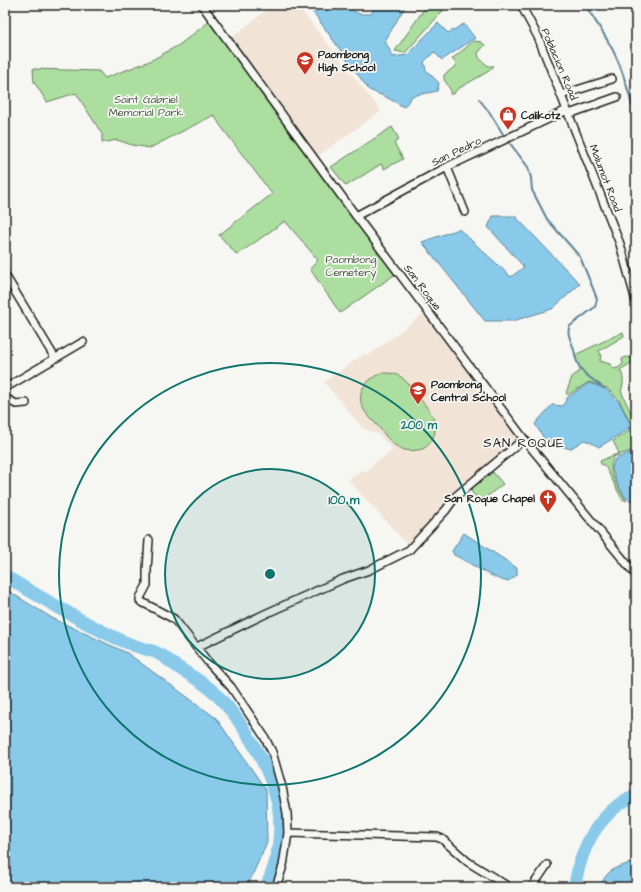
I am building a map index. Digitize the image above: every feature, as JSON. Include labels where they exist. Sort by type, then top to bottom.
[{"type":"street","name":"San Roque","points":[[202,5],[356,216],[524,439],[636,575]]},
{"type":"street","name":"Poblacion Road","points":[[521,5],[538,37],[568,112]]},
{"type":"street","points":[[561,95],[612,79]]},
{"type":"street","name":"San Pedro","points":[[356,216],[447,168],[568,112],[617,97]]},
{"type":"street","name":"Malumot Road","points":[[568,112],[620,244],[636,302]]},
{"type":"street","points":[[447,168],[465,212]]},
{"type":"street","points":[[5,274],[55,358]]},
{"type":"street","points":[[5,388],[83,342]]},
{"type":"street","points":[[5,398],[16,404],[26,403]]},
{"type":"street","points":[[197,647],[267,613],[343,579],[369,570],[409,550],[443,514],[456,496],[524,439]]},
{"type":"street","points":[[149,540],[147,585],[140,598],[140,601],[174,619],[208,662],[231,687],[268,744],[280,774],[287,813],[288,833],[283,866],[276,887]]},
{"type":"street","points":[[288,833],[437,836],[468,862],[509,887]]},
{"type":"street","points":[[532,887],[547,865]]},
{"type":"shaded area","name":"Paombong High School","points":[[273,5],[297,5],[381,111],[318,156],[230,39]]},
{"type":"shaded area","name":"Paombong Central School","points":[[423,314],[520,440],[457,493],[450,495],[446,507],[408,545],[348,480],[360,471],[366,471],[375,462],[393,450],[379,435],[363,428],[324,382],[364,354],[369,355]]},
{"type":"green space","points":[[427,5],[448,5],[405,53],[395,51]]},
{"type":"green space","points":[[210,21],[237,60],[397,273],[340,313],[310,269],[318,260],[285,221],[237,255],[219,235],[272,194],[214,115],[150,148],[132,145],[117,140],[102,143],[102,134],[76,93],[47,102],[34,82],[33,69],[99,71],[105,78],[150,61],[179,45]]},
{"type":"green space","points":[[474,41],[481,42],[485,45],[478,53],[479,58],[488,66],[494,66],[489,71],[456,90],[454,94],[450,94],[451,91],[444,79],[444,75],[456,66],[452,59]]},
{"type":"green space","points":[[392,127],[399,139],[394,143],[403,159],[384,169],[381,164],[346,186],[331,167]]},
{"type":"green space","points":[[623,332],[624,336],[599,351],[601,355],[600,361],[610,364],[614,369],[623,364],[622,359],[626,357],[636,359],[620,370],[623,380],[621,391],[635,422],[632,424],[619,400],[607,388],[589,382],[568,395],[566,393],[572,377],[580,371],[575,355]]},
{"type":"green space","points":[[383,373],[394,374],[403,378],[433,416],[435,422],[434,435],[430,443],[424,448],[410,451],[394,445],[364,410],[360,397],[361,392],[367,382]]},
{"type":"green space","points":[[636,425],[636,436],[634,436],[636,438],[636,449],[613,457],[611,466],[614,480],[627,501],[622,499],[605,466],[601,464],[600,461],[619,453],[613,441]]},
{"type":"green space","points":[[493,472],[503,484],[480,502],[470,490]]},
{"type":"water","points":[[308,5],[344,5],[359,14],[371,14],[376,5],[406,5],[385,41],[393,57],[407,55],[438,23],[448,33],[464,24],[475,38],[442,60],[434,52],[424,62],[426,70],[439,83],[437,91],[412,96],[404,107],[369,90]]},
{"type":"water","points":[[493,216],[515,216],[580,284],[552,309],[513,321],[485,321],[422,242],[459,229],[511,277],[524,267],[488,227]]},
{"type":"water","points":[[589,383],[606,389],[619,402],[632,427],[599,447],[584,440],[570,449],[545,440],[535,424],[552,405],[563,406],[567,398]]},
{"type":"water","points":[[636,450],[636,501],[633,502],[625,497],[616,481],[612,468],[615,459]]},
{"type":"water","points":[[464,533],[517,568],[517,575],[506,581],[502,580],[454,555],[452,551]]},
{"type":"water","points":[[5,589],[52,618],[127,653],[216,718],[266,790],[267,842],[247,887],[5,887]]},
{"type":"water","points":[[631,863],[636,865],[636,887],[600,887],[608,873],[620,866]]},
{"type":"waterway","points":[[585,5],[614,52],[626,82],[636,121]]},
{"type":"waterway","points":[[479,99],[528,167],[532,190],[547,219],[580,257],[597,299],[595,307],[570,326],[569,334],[579,366],[585,374],[603,388]]},
{"type":"waterway","points":[[629,427],[636,444]]},
{"type":"waterway","points":[[5,576],[102,631],[128,643],[162,655],[207,686],[226,705],[245,730],[262,760],[269,775],[278,804],[280,835],[274,868],[266,887]]},
{"type":"waterway","points":[[574,887],[583,854],[597,827],[611,811],[627,800],[636,796]]},
{"type":"place","name":"Paombong High School","points":[[305,75]]},
{"type":"place","name":"Calikotz","points":[[508,130]]},
{"type":"place","name":"Paombong Central School","points":[[418,405]]},
{"type":"place","name":"San Roque Chapel","points":[[548,513]]},
{"type":"district","name":"SAN ROQUE","points":[[524,442]]},
{"type":"park label","name":"Saint Gabriel Memorial Park","points":[[146,105]]},
{"type":"park label","name":"Paombong Cemetery","points":[[351,265]]}]
